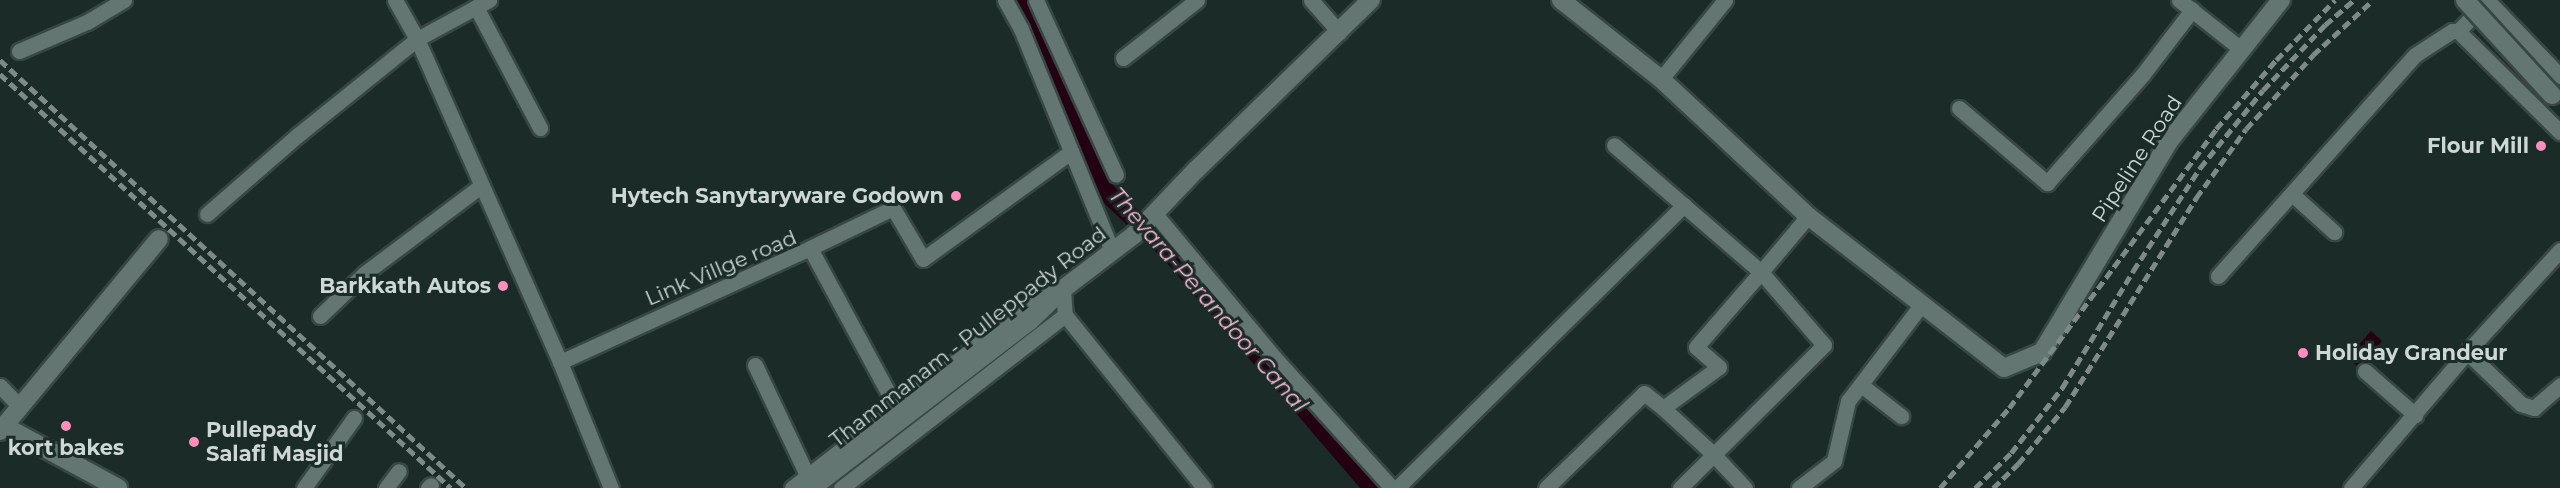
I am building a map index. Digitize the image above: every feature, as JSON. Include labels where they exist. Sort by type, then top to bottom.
[{"type":"street","points":[[20,51],[99,6],[124,0]]},
{"type":"street","points":[[395,0],[417,39],[482,185],[560,362],[611,488]]},
{"type":"street","points":[[1005,0],[1021,29],[1112,251]]},
{"type":"street","points":[[1036,0],[1116,175]]},
{"type":"street","points":[[1123,58],[1197,0]]},
{"type":"street","points":[[1311,0],[1339,32]]},
{"type":"street","name":"Thammanam - Pulleppady Road","points":[[810,482],[1030,321],[1063,289],[1134,236],[1196,170],[1371,0]]},
{"type":"street","points":[[1562,0],[1661,79],[1808,216],[1922,304],[1848,401],[1834,461],[1799,488]]},
{"type":"street","points":[[1661,79],[1725,0]]},
{"type":"street","points":[[2179,0],[2241,49]]},
{"type":"street","name":"Pipeline Road","points":[[1922,304],[2004,368],[2042,352],[2170,140],[2282,0]]},
{"type":"street","points":[[2465,0],[2560,104]]},
{"type":"street","points":[[2458,31],[2488,1],[2560,76]]},
{"type":"street","points":[[207,214],[298,135],[417,39],[482,4],[540,128]]},
{"type":"street","points":[[1959,108],[2047,183],[2143,74],[2192,10]]},
{"type":"street","points":[[2218,276],[2415,55],[2452,31],[2458,31],[2560,132]]},
{"type":"street","points":[[1614,145],[1761,272],[1824,345],[1680,488]]},
{"type":"street","points":[[810,248],[892,208],[923,259],[1071,152]]},
{"type":"street","points":[[320,316],[364,273],[482,185]]},
{"type":"street","points":[[2292,194],[2334,232]]},
{"type":"street","points":[[1397,488],[1684,205]]},
{"type":"street","points":[[1663,408],[1719,367],[1696,347],[1808,216]]},
{"type":"street","points":[[1153,218],[1392,488]]},
{"type":"street","points":[[118,488],[2,429],[159,239]]},
{"type":"street","name":"Link Villge road","points":[[560,362],[810,248],[896,407]]},
{"type":"street","points":[[2351,488],[2466,352],[2560,250]]},
{"type":"street","points":[[792,488],[810,482],[896,407],[1017,314],[1049,291],[1063,289],[1065,315],[1204,488]]},
{"type":"street","points":[[841,488],[1065,315]]},
{"type":"street","points":[[2466,352],[2521,404],[2534,408],[2555,401],[2560,385]]},
{"type":"street","points":[[755,365],[810,482]]},
{"type":"street","points":[[2365,370],[2415,415]]},
{"type":"street","points":[[1861,385],[1901,416]]},
{"type":"street","points":[[0,386],[20,407]]},
{"type":"street","points":[[1546,488],[1644,393],[1713,453],[1745,488]]},
{"type":"street","points":[[305,488],[354,418]]},
{"type":"street","points":[[386,488],[399,471]]},
{"type":"water","name":"Thevara-Perandoor Canal","points":[[1013,0],[1031,0],[1111,183],[1175,247],[1384,488],[1360,488],[1167,263],[1105,204],[1070,134]]},
{"type":"water","points":[[2371,331],[2382,341],[2359,367],[2348,357]]},
{"type":"railway","points":[[1940,488],[2009,408],[2216,129],[2276,60],[2335,0]]},
{"type":"railway","points":[[1975,488],[2011,453],[2062,388],[2133,271],[2200,168],[2263,90],[2325,25],[2354,0]]},
{"type":"railway","points":[[1993,488],[2018,464],[2065,407],[2196,198],[2246,129],[2313,55],[2373,0]]},
{"type":"railway","points":[[0,60],[466,488]]},
{"type":"railway","points":[[0,74],[451,488]]},
{"type":"place","name":"Flour Mill","points":[[2541,146]]},
{"type":"place","name":"Hytech Sanytaryware Godown","points":[[956,196]]},
{"type":"place","name":"Barkkath Autos","points":[[503,286]]},
{"type":"place","name":"Holiday Grandeur","points":[[2303,353]]},
{"type":"place","name":"kort bakes","points":[[66,426]]},
{"type":"place","name":"Pullepady Salafi Masjid","points":[[194,442]]}]
